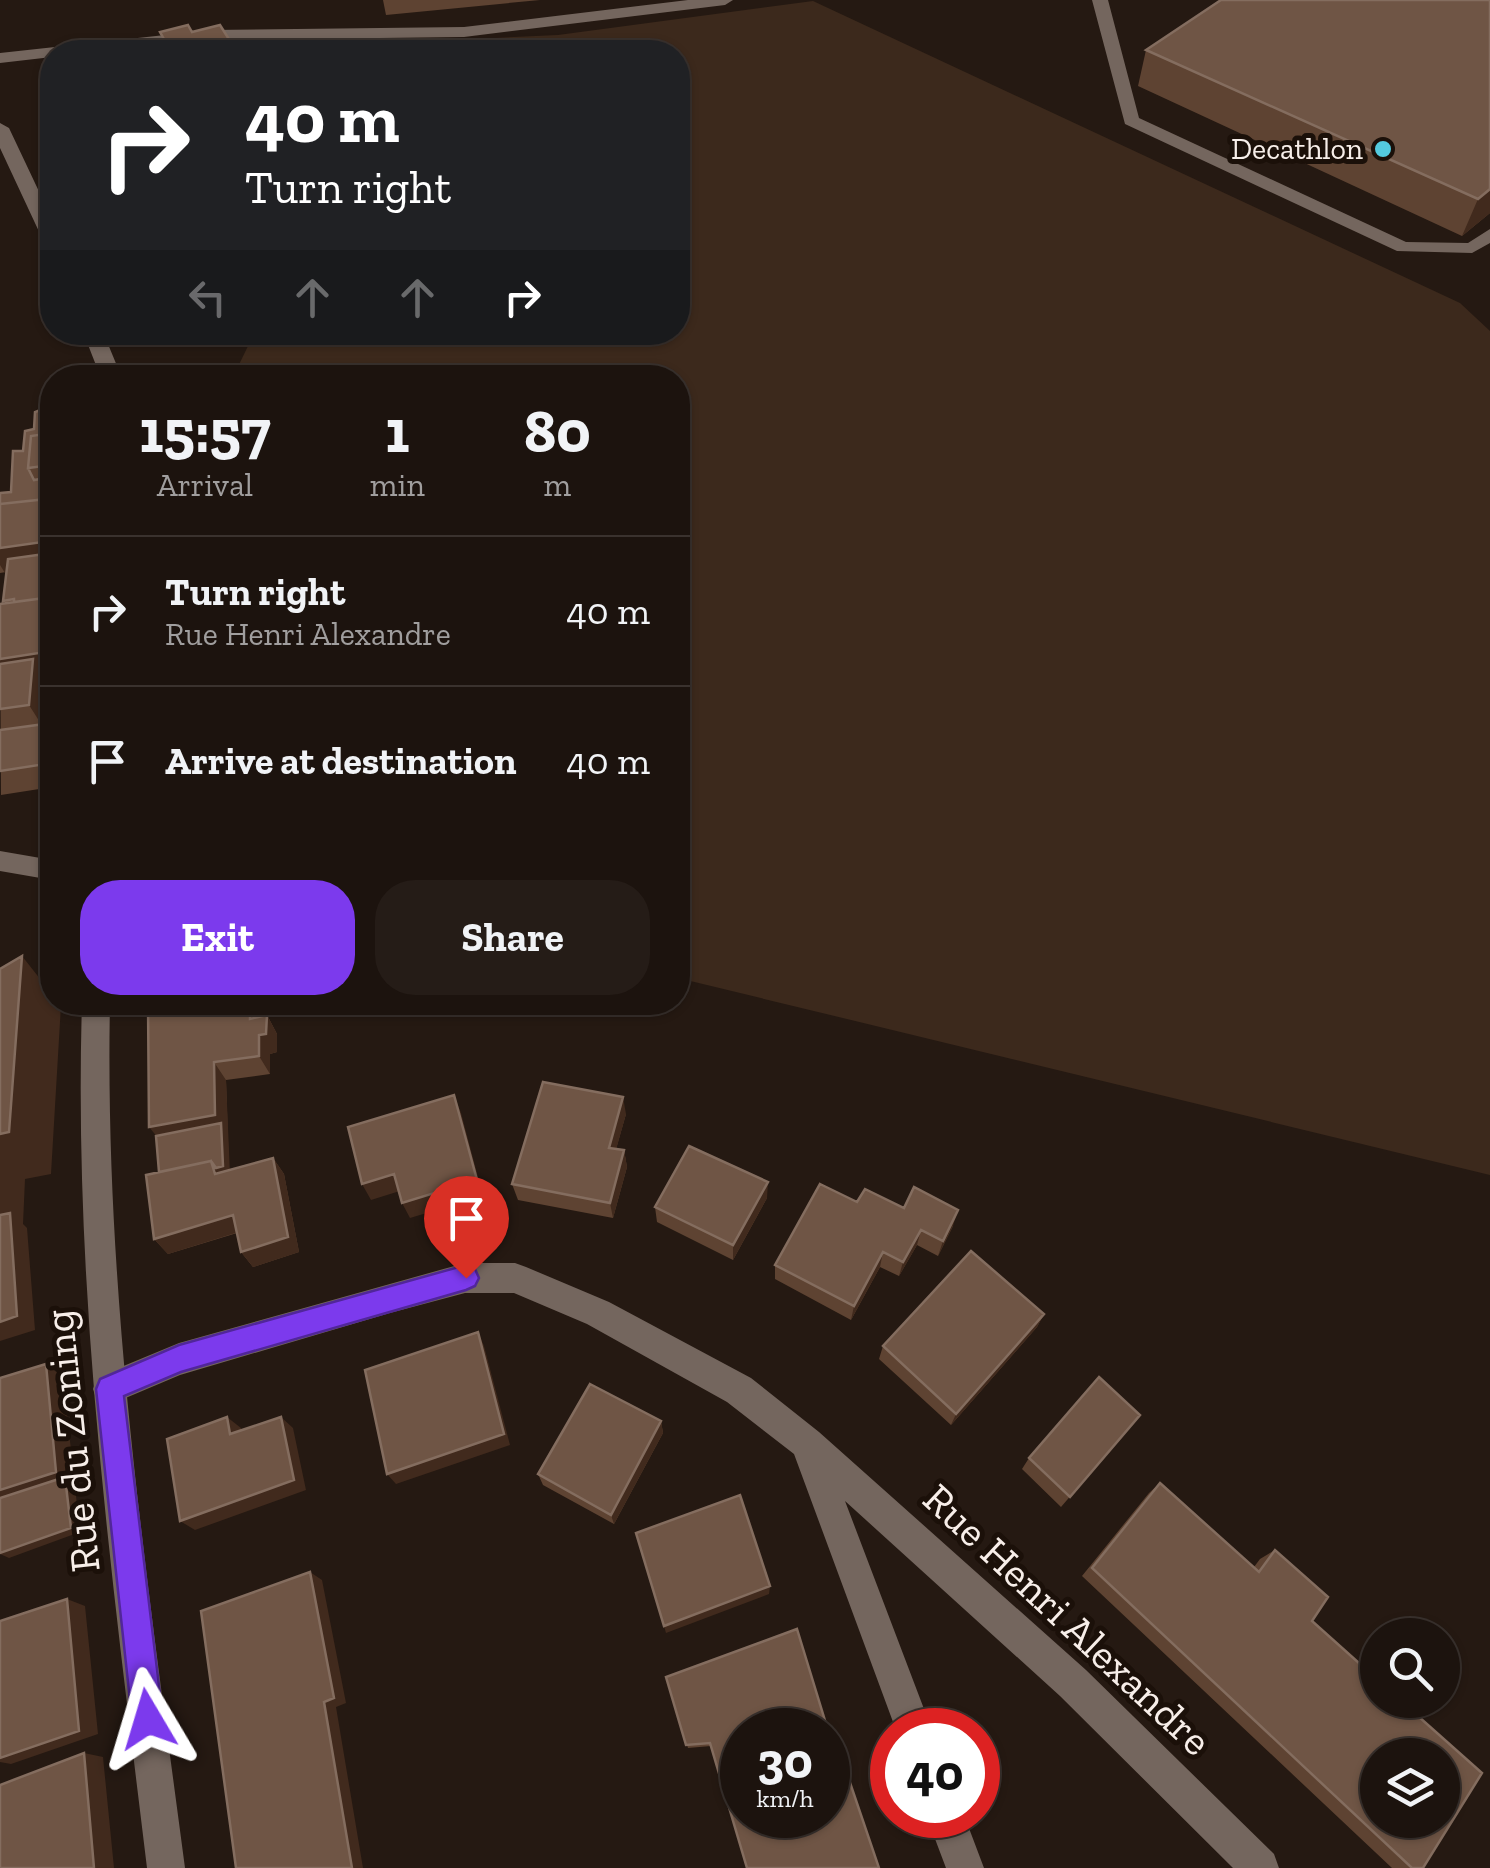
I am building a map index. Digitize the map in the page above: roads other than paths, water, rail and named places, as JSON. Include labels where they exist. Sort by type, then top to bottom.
[{"type":"street","points":[[165,40],[211,35],[526,28],[724,0]]},
{"type":"street","points":[[0,58],[40,54]]},
{"type":"street","points":[[0,128],[40,213]]},
{"type":"street","name":"Rue du Zoning","points":[[96,1015],[98,1240],[110,1389],[166,1868]]},
{"type":"street","name":"Rue Henri Alexandre","points":[[110,1389],[179,1359],[390,1298],[466,1278],[515,1278],[598,1314],[738,1390],[806,1444],[1073,1682],[1260,1868]]},
{"type":"street","points":[[806,1444],[906,1708]]},
{"type":"street","points":[[954,1838],[965,1868]]},
{"type":"lane","points":[[1100,0],[1131,121],[1403,247],[1472,248],[1490,234]]},
{"type":"lane","points":[[0,861],[40,868]]},
{"type":"place","name":"Decathlon","points":[[1383,149]]}]
